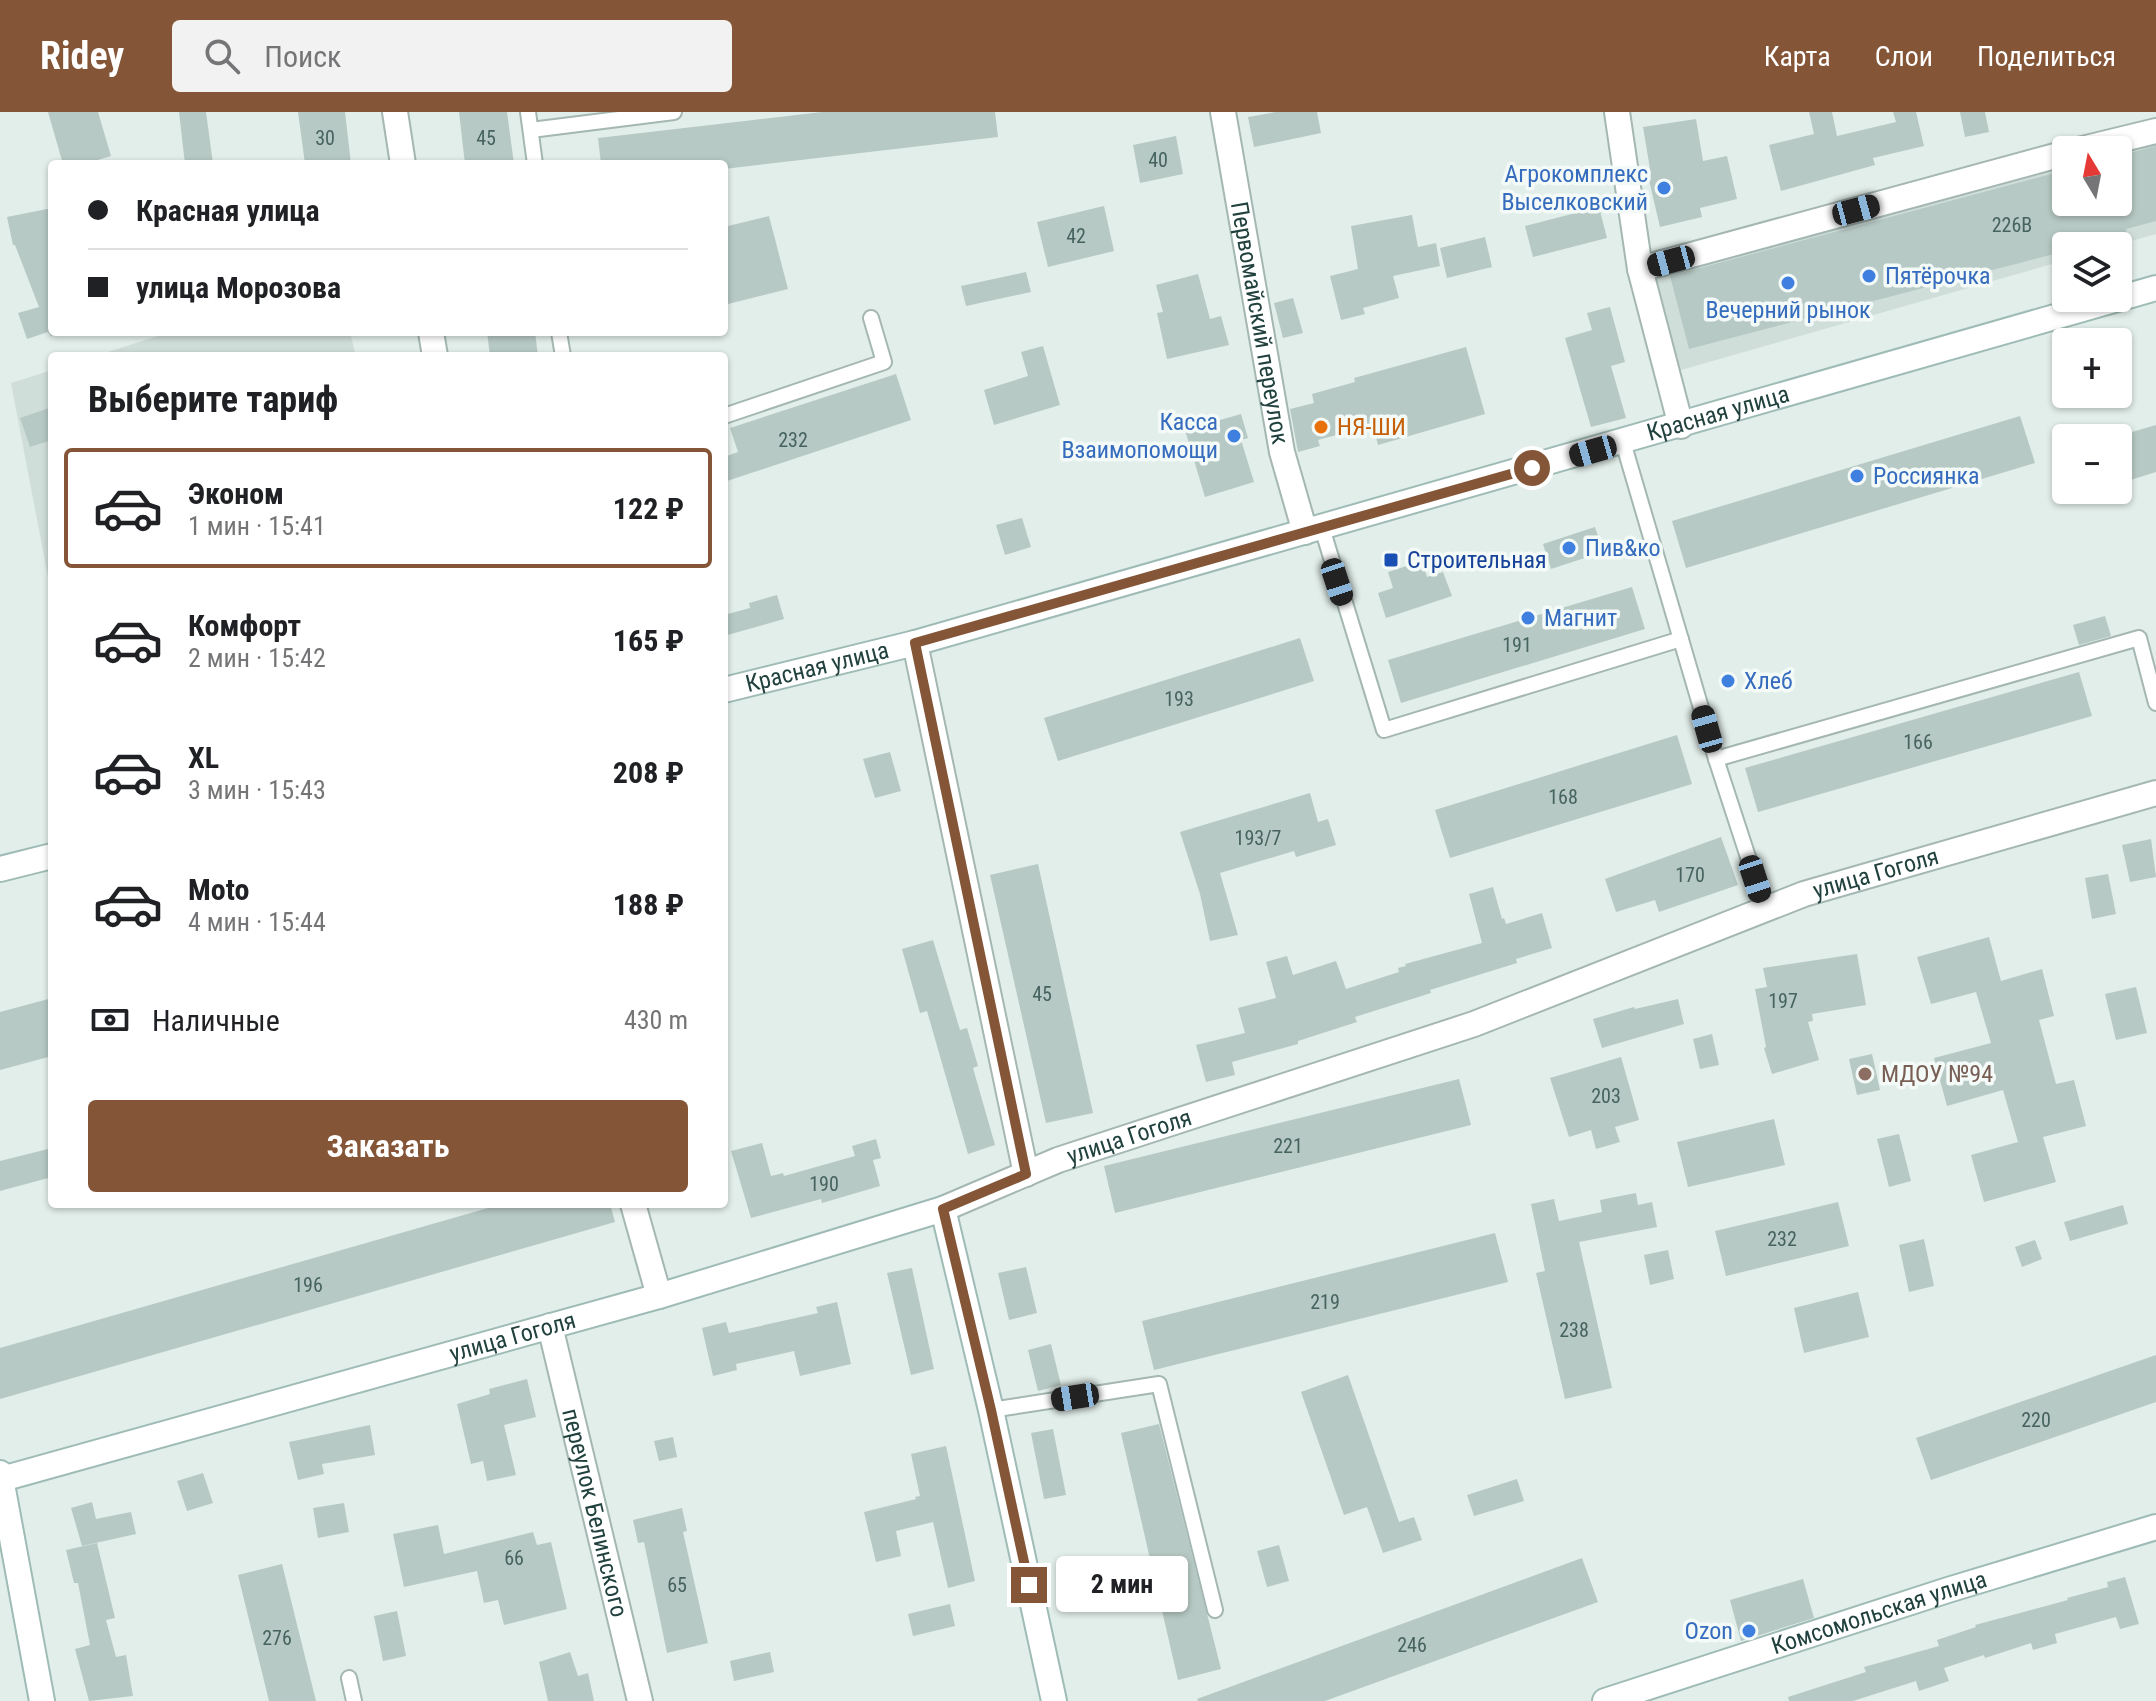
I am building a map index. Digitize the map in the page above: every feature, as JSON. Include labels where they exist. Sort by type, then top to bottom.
[{"type":"street","points":[[395,112],[402,160]]},
{"type":"street","name":"Первомайский переулок","points":[[1223,112],[1282,452],[1313,530]]},
{"type":"street","points":[[1617,112],[1640,269],[1681,426]]},
{"type":"street","points":[[2132,137],[2156,131]]},
{"type":"street","points":[[1640,269],[2052,157]]},
{"type":"street","name":"Красная улица","points":[[728,689],[915,643],[2156,288]]},
{"type":"street","points":[[915,643],[1026,1174]]},
{"type":"street","name":"улица Гоголя","points":[[1,1477],[659,1296],[943,1209],[1058,1160],[1474,1024],[1804,894],[2156,793]]},
{"type":"street","points":[[0,869],[48,857]]},
{"type":"street","points":[[634,1208],[659,1296]]},
{"type":"street","points":[[943,1209],[991,1410],[1054,1701]]},
{"type":"street","name":"переулок Белинского","points":[[550,1326],[640,1701]]},
{"type":"street","points":[[1,1477],[42,1701]]},
{"type":"street","name":"Комсомольская улица","points":[[1605,1701],[1948,1590],[2156,1527]]},
{"type":"lane","points":[[528,112],[535,160]]},
{"type":"lane","points":[[531,130],[674,112]]},
{"type":"lane","points":[[728,415],[884,362],[871,318]]},
{"type":"lane","points":[[1623,442],[1716,759],[1765,909]]},
{"type":"lane","points":[[1313,530],[1384,730],[1681,639]]},
{"type":"lane","points":[[1716,759],[2139,638],[2156,703]]},
{"type":"lane","points":[[991,1410],[1159,1384],[1215,1610]]},
{"type":"lane","points":[[349,1678],[354,1701]]},
{"type":"shaded area","name":"Вечерний рынок","points":[[2156,134],[2156,234],[2132,241],[2132,232],[2052,232],[2052,264],[1667,374],[1640,269],[2052,162],[2052,216],[2132,216],[2132,144]]},
{"type":"shaded area","points":[[158,336],[351,336],[355,352],[108,352]]},
{"type":"shaded area","points":[[48,371],[48,577],[11,383]]},
{"type":"building","points":[[48,112],[98,112],[111,156],[98,160],[62,160]]},
{"type":"building","points":[[179,112],[206,112],[212,160],[185,160]]},
{"type":"building","points":[[298,112],[345,112],[351,160],[304,160]]},
{"type":"building","points":[[459,112],[507,112],[513,160],[465,160]]},
{"type":"building","points":[[822,112],[995,112],[998,137],[728,169],[728,160],[601,160],[598,138]]},
{"type":"building","points":[[1276,112],[1317,112],[1321,133],[1254,147],[1248,117]]},
{"type":"building","points":[[1809,112],[1832,112],[1837,136],[1896,122],[1893,112],[1916,112],[1924,146],[1873,158],[1875,165],[1781,191],[1769,145],[1814,134]]},
{"type":"building","points":[[1960,112],[1985,112],[1989,132],[1965,137]]},
{"type":"building","points":[[1696,119],[1703,161],[1727,156],[1737,199],[1700,208],[1702,217],[1660,227],[1648,176],[1651,175],[1643,127]]},
{"type":"building","points":[[1176,136],[1183,174],[1140,183],[1133,145]]},
{"type":"building","name":"Вечерний рынок","points":[[2156,146],[2156,221],[2126,229],[2126,232],[2052,232],[2052,255],[1689,349],[1670,276],[2052,174],[2052,216],[2132,216],[2132,152]]},
{"type":"building","points":[[1104,206],[1114,251],[1048,267],[1037,222]]},
{"type":"building","points":[[1599,207],[1607,238],[1533,257],[1525,226]]},
{"type":"building","points":[[48,209],[48,332],[27,339],[18,313],[39,307],[13,245],[7,217]]},
{"type":"building","points":[[1412,215],[1418,247],[1436,243],[1440,266],[1393,276],[1399,298],[1363,308],[1365,314],[1341,320],[1330,276],[1358,269],[1351,226]]},
{"type":"building","points":[[769,216],[788,289],[728,304],[728,226]]},
{"type":"building","points":[[1485,237],[1492,267],[1447,278],[1440,248]]},
{"type":"building","points":[[1026,272],[1031,292],[966,306],[961,286]]},
{"type":"building","points":[[1198,274],[1210,319],[1221,316],[1229,345],[1167,359],[1157,313],[1163,312],[1156,285]]},
{"type":"building","points":[[1293,298],[1303,333],[1283,338],[1274,303]]},
{"type":"building","points":[[1610,307],[1625,362],[1611,366],[1626,418],[1591,427],[1565,338],[1592,330],[1587,313]]},
{"type":"building","points":[[488,336],[536,336],[538,352],[490,352]]},
{"type":"building","points":[[1043,346],[1060,405],[994,425],[984,390],[1028,376],[1021,352]]},
{"type":"building","points":[[1466,347],[1485,414],[1378,445],[1373,425],[1318,440],[1320,446],[1298,452],[1290,409],[1314,403],[1312,394],[1355,382],[1354,378]]},
{"type":"building","points":[[896,374],[911,420],[728,481],[728,456],[738,452],[730,428]]},
{"type":"building","points":[[48,408],[48,441],[30,447],[20,418]]},
{"type":"building","points":[[1241,414],[1248,438],[1241,440],[1254,482],[1205,497],[1185,430]]},
{"type":"building","points":[[2020,416],[2035,463],[1686,568],[1672,521]]},
{"type":"building","points":[[2156,425],[2156,472],[2132,480],[2132,432]]},
{"type":"building","points":[[1022,518],[1031,547],[1005,555],[996,525]]},
{"type":"building","points":[[1595,527],[1603,552],[1551,569],[1543,544]]},
{"type":"building","points":[[1422,561],[1427,577],[1443,572],[1452,596],[1386,618],[1378,593],[1393,588],[1388,572]]},
{"type":"building","points":[[1632,587],[1645,629],[1401,703],[1388,660]]},
{"type":"building","points":[[777,595],[784,619],[728,635],[728,614],[750,608],[749,603]]},
{"type":"building","points":[[2105,616],[2111,636],[2079,645],[2073,625]]},
{"type":"building","points":[[1300,638],[1314,681],[1058,761],[1044,718]]},
{"type":"building","points":[[2079,672],[2092,716],[1758,812],[1745,768]]},
{"type":"building","points":[[1677,735],[1692,784],[1450,858],[1435,810]]},
{"type":"building","points":[[890,752],[901,791],[875,798],[863,759]]},
{"type":"building","points":[[1310,793],[1318,822],[1328,819],[1336,845],[1296,857],[1294,851],[1220,873],[1238,935],[1210,941],[1200,894],[1180,832]]},
{"type":"building","points":[[1721,837],[1738,885],[1659,912],[1655,900],[1616,912],[1605,879]]},
{"type":"building","points":[[2151,839],[2156,877],[2130,882],[2122,845]]},
{"type":"building","points":[[1038,864],[1093,1113],[1046,1123],[990,875]]},
{"type":"building","points":[[2108,874],[2116,914],[2092,919],[2085,878]]},
{"type":"building","points":[[1493,887],[1506,924],[1542,913],[1552,948],[1516,959],[1517,963],[1355,1017],[1357,1022],[1298,1041],[1298,1044],[1232,1062],[1235,1075],[1206,1082],[1196,1045],[1245,1033],[1238,1008],[1276,998],[1266,962],[1287,956],[1293,975],[1336,961],[1346,989],[1399,972],[1398,968],[1405,964],[1482,943],[1469,894]]},
{"type":"building","points":[[1989,937],[2001,981],[2042,969],[2054,1016],[2039,1020],[2056,1084],[2074,1080],[2086,1126],[2043,1137],[2056,1182],[1984,1202],[1971,1155],[2018,1142],[2003,1090],[1947,1106],[1934,1058],[1991,1043],[1976,992],[1931,1004],[1917,957]]},
{"type":"building","points":[[933,940],[960,1030],[967,1028],[978,1066],[973,1068],[995,1145],[968,1154],[927,1011],[920,1013],[902,949]]},
{"type":"building","points":[[1857,954],[1866,1005],[1812,1014],[1813,1021],[1808,1022],[1819,1060],[1772,1074],[1764,1048],[1755,989],[1767,987],[1763,968]]},
{"type":"building","points":[[2136,987],[2147,1033],[2116,1040],[2105,994]]},
{"type":"building","points":[[48,999],[48,1057],[0,1070],[0,1012]]},
{"type":"building","points":[[1678,999],[1684,1024],[1602,1048],[1593,1019]]},
{"type":"building","points":[[1712,1034],[1719,1065],[1700,1069],[1693,1039]]},
{"type":"building","name":"МДОУ №94","points":[[1872,1054],[1880,1090],[1857,1095],[1849,1059]]},
{"type":"building","points":[[1621,1057],[1639,1120],[1615,1127],[1620,1142],[1596,1149],[1591,1130],[1569,1137],[1550,1078]]},
{"type":"building","points":[[1459,1079],[1471,1125],[1115,1213],[1104,1166]]},
{"type":"building","points":[[1774,1119],[1785,1165],[1688,1187],[1677,1142]]},
{"type":"building","points":[[1899,1134],[1911,1181],[1889,1187],[1877,1139]]},
{"type":"building","points":[[876,1139],[881,1158],[873,1160],[880,1186],[822,1203],[821,1199],[751,1218],[731,1151],[762,1143],[771,1176],[783,1173],[784,1176],[855,1156],[852,1146]]},
{"type":"building","points":[[48,1149],[48,1178],[0,1191],[0,1161]]},
{"type":"building","points":[[1636,1193],[1638,1205],[1652,1202],[1657,1227],[1579,1242],[1612,1388],[1565,1399],[1536,1273],[1545,1271],[1531,1204],[1554,1199],[1559,1221],[1602,1212],[1600,1200]]},
{"type":"building","points":[[1838,1202],[1849,1246],[1726,1276],[1715,1231]]},
{"type":"building","points":[[2123,1205],[2128,1224],[2070,1241],[2064,1222]]},
{"type":"building","points":[[488,1208],[611,1208],[615,1222],[0,1399],[0,1348]]},
{"type":"building","points":[[1495,1233],[1508,1282],[1154,1370],[1142,1321]]},
{"type":"building","points":[[1924,1239],[1934,1286],[1909,1292],[1899,1245]]},
{"type":"building","points":[[2035,1240],[2042,1259],[2022,1267],[2015,1247]]},
{"type":"building","points":[[1668,1250],[1674,1279],[1650,1285],[1644,1255]]},
{"type":"building","points":[[1026,1267],[1037,1313],[1009,1320],[998,1273]]},
{"type":"building","points":[[912,1268],[934,1369],[911,1375],[887,1273]]},
{"type":"building","points":[[1858,1292],[1869,1337],[1804,1353],[1794,1308]]},
{"type":"building","points":[[837,1302],[851,1364],[800,1376],[794,1351],[736,1364],[737,1370],[713,1376],[702,1328],[726,1322],[729,1333],[818,1313],[816,1307]]},
{"type":"building","points":[[1051,1344],[1061,1385],[1038,1391],[1028,1350]]},
{"type":"building","points":[[2156,1355],[2156,1402],[1931,1480],[1916,1438]]},
{"type":"building","points":[[1348,1375],[1399,1522],[1414,1517],[1422,1540],[1383,1553],[1367,1507],[1344,1515],[1301,1392]]},
{"type":"building","points":[[527,1379],[536,1417],[504,1425],[516,1475],[487,1481],[483,1461],[471,1464],[457,1404],[490,1394],[489,1389]]},
{"type":"building","points":[[1159,1424],[1221,1669],[1178,1680],[1121,1433]]},
{"type":"building","points":[[370,1425],[375,1455],[322,1464],[324,1474],[298,1480],[289,1442]]},
{"type":"building","points":[[1053,1429],[1066,1495],[1044,1499],[1031,1433]]},
{"type":"building","points":[[673,1437],[677,1457],[659,1461],[654,1441]]},
{"type":"building","points":[[946,1446],[975,1581],[948,1588],[933,1522],[896,1531],[901,1556],[876,1562],[864,1512],[920,1496],[911,1454]]},
{"type":"building","points":[[203,1473],[213,1503],[187,1511],[177,1481]]},
{"type":"building","points":[[1517,1479],[1524,1501],[1474,1516],[1467,1495]]},
{"type":"building","points":[[92,1502],[96,1519],[131,1512],[136,1534],[82,1546],[71,1508]]},
{"type":"building","points":[[344,1503],[349,1532],[318,1538],[313,1508]]},
{"type":"building","points":[[682,1508],[687,1531],[683,1532],[708,1643],[667,1653],[644,1542],[638,1543],[633,1520]]},
{"type":"building","points":[[438,1525],[444,1554],[533,1532],[537,1545],[551,1542],[567,1609],[504,1625],[498,1600],[484,1603],[477,1571],[404,1587],[393,1534]]},
{"type":"building","points":[[97,1543],[115,1618],[106,1620],[116,1657],[126,1655],[133,1696],[89,1701],[75,1649],[90,1645],[78,1583],[74,1583],[66,1550]]},
{"type":"building","points":[[1279,1545],[1289,1581],[1267,1587],[1257,1551]]},
{"type":"building","points":[[1582,1558],[1598,1602],[1325,1701],[1197,1699]]},
{"type":"building","points":[[282,1564],[316,1701],[269,1701],[238,1575]]},
{"type":"building","points":[[2125,1577],[2139,1624],[2120,1629],[2116,1617],[2055,1634],[2057,1643],[2033,1650],[2031,1643],[1985,1658],[1984,1655],[1944,1668],[1949,1681],[1919,1691],[1916,1681],[1853,1701],[1789,1701],[1788,1697],[1866,1672],[1864,1667],[1939,1646],[1937,1640],[1975,1625],[2068,1600],[2108,1587],[2107,1582]]},
{"type":"building","points":[[1803,1579],[1814,1618],[1741,1641],[1730,1600]]},
{"type":"building","points":[[950,1604],[955,1626],[913,1636],[908,1614]]},
{"type":"building","points":[[397,1611],[406,1656],[383,1661],[374,1616]]},
{"type":"building","points":[[570,1652],[578,1676],[588,1673],[594,1701],[548,1701],[539,1662]]},
{"type":"building","points":[[770,1652],[774,1672],[734,1681],[730,1661]]},
{"type":"place","name":"Агрокомплекс Выселковский","points":[[1664,188]]},
{"type":"place","name":"Пятёрочка","points":[[1869,276]]},
{"type":"place","name":"Вечерний рынок","points":[[1788,283]]},
{"type":"place","name":"НЯ-ШИ","points":[[1321,427]]},
{"type":"place","name":"Касса Взаимопомощи","points":[[1234,436]]},
{"type":"place","name":"Россиянка","points":[[1857,476]]},
{"type":"place","name":"Пив&ко","points":[[1569,548]]},
{"type":"place","name":"Строительная","points":[[1391,560]]},
{"type":"place","name":"Магнит","points":[[1528,618]]},
{"type":"place","name":"Хлеб","points":[[1728,681]]},
{"type":"place","name":"МДОУ №94","points":[[1865,1074]]},
{"type":"place","name":"Ozon","points":[[1749,1631]]},
{"type":"route","points":[[1029,1585],[943,1209],[1026,1174],[915,643],[1532,468]]}]
